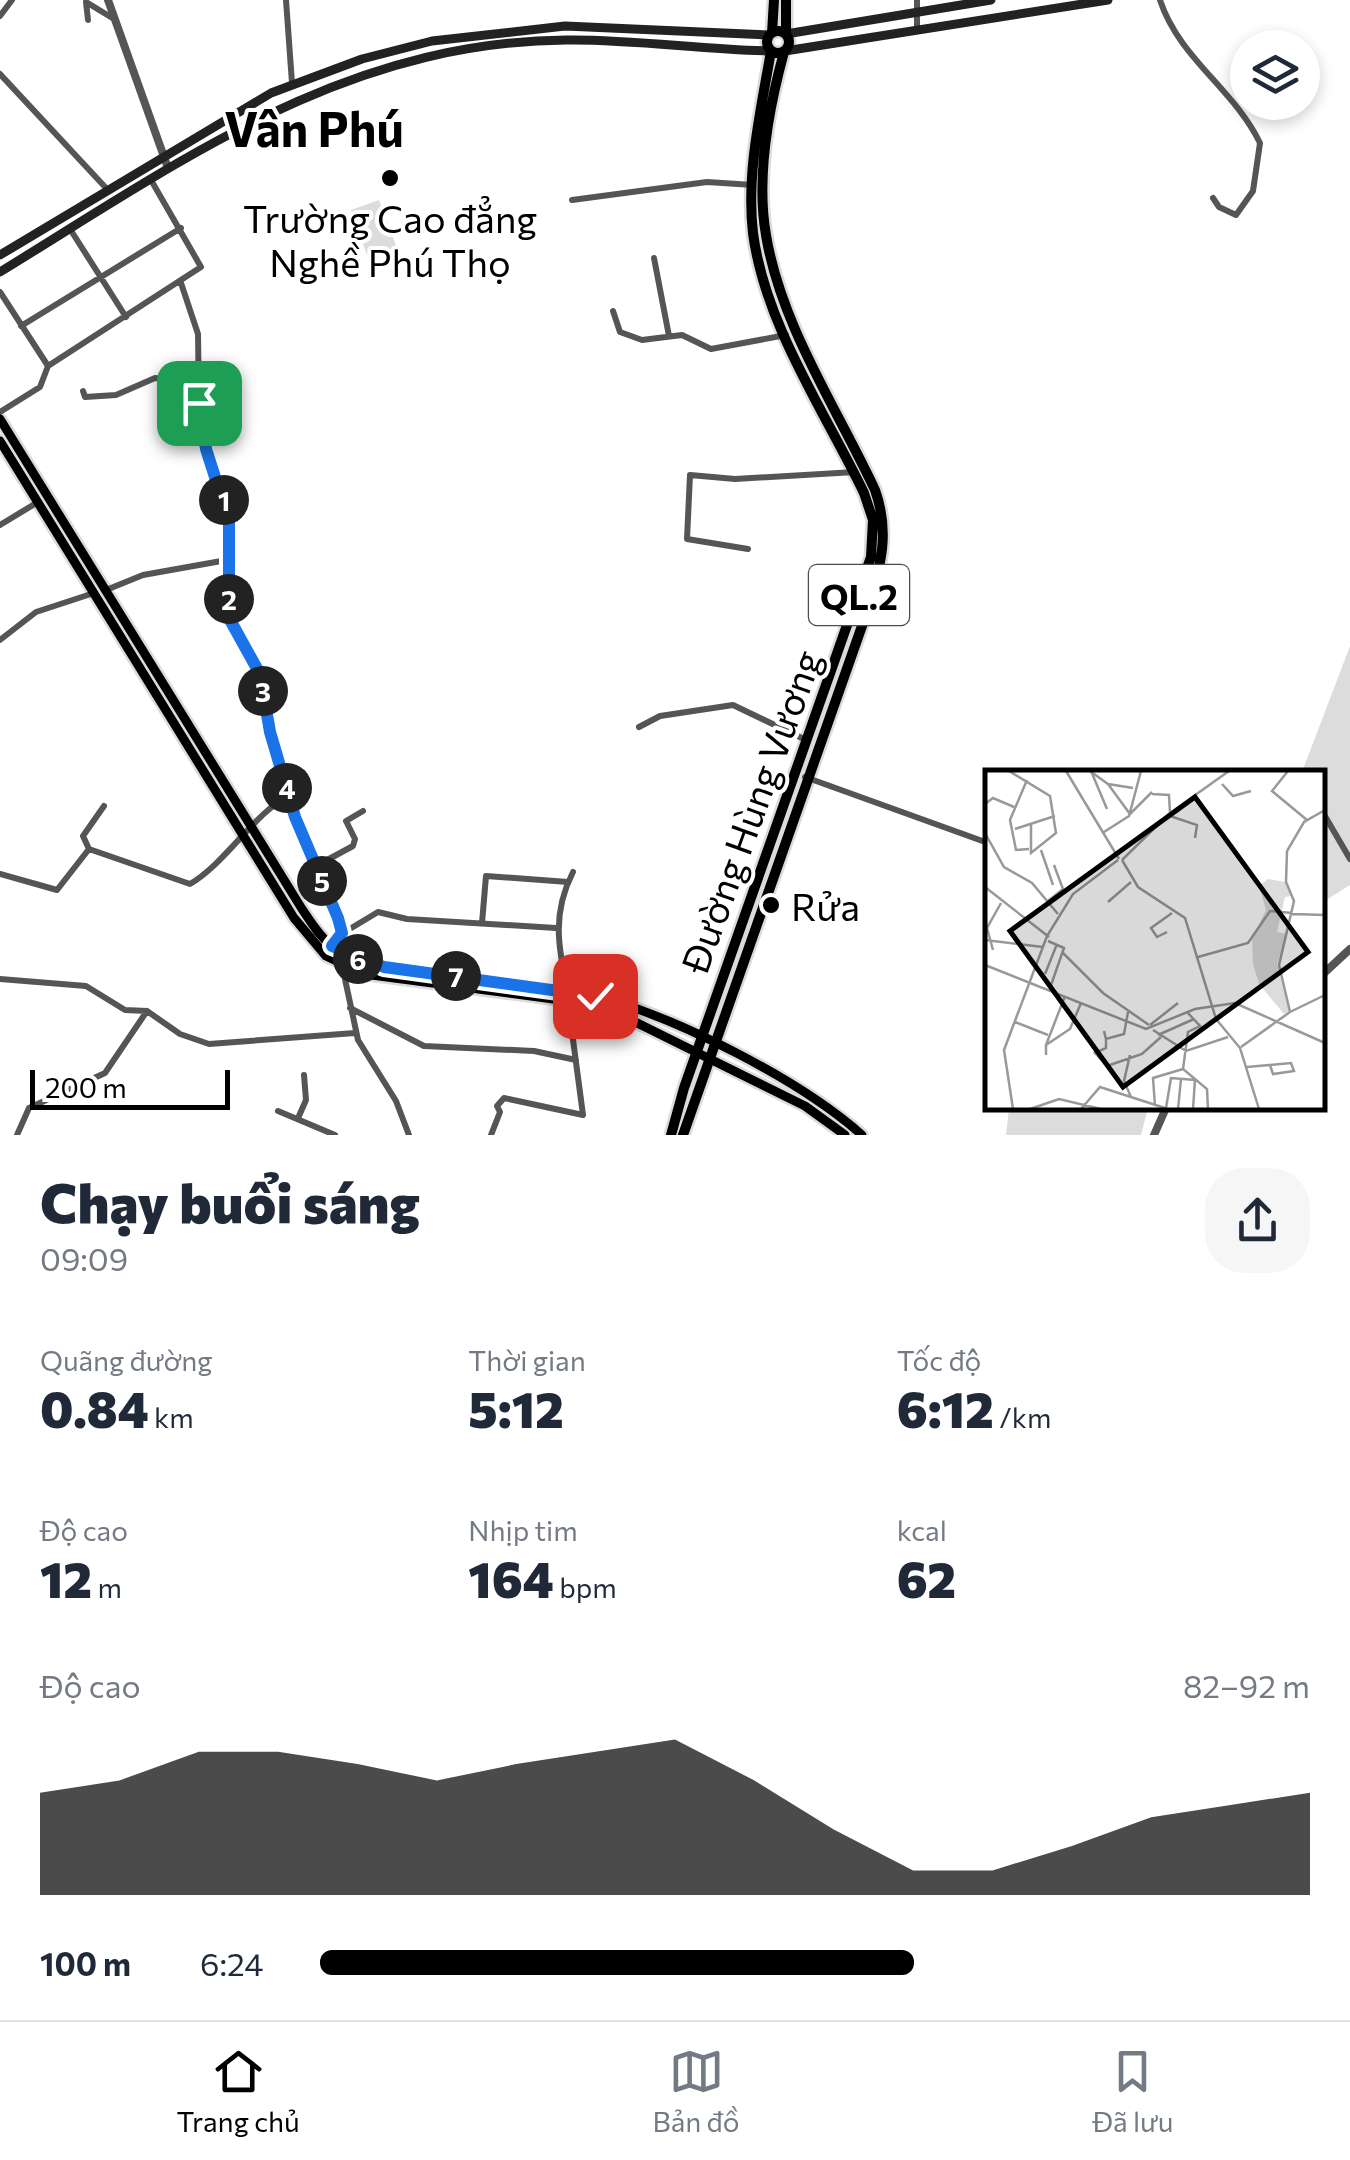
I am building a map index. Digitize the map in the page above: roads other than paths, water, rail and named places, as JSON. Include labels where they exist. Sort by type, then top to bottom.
[{"type":"highway","name":"QL.2","points":[[770,51],[774,0]]},
{"type":"highway","name":"QL.2","points":[[785,52],[790,43],[786,34],[786,0]]},
{"type":"highway","points":[[770,34],[786,34]]},
{"type":"highway","points":[[770,51],[785,52]]},
{"type":"highway","name":"Đường Hùng Vương","points":[[707,1042],[870,557],[872,520],[854,472],[786,335],[764,277],[753,233],[753,185],[770,51]]},
{"type":"highway","name":"Đường Hùng Vương","points":[[671,1135],[807,778],[882,560],[884,517],[792,320],[765,232],[768,129],[785,52]]},
{"type":"highway","name":"Đường Hùng Vương","points":[[683,1135],[702,1055]]},
{"type":"main road","points":[[786,34],[988,0]]},
{"type":"main road","points":[[785,52],[1108,0]]},
{"type":"main road","points":[[0,255],[162,154],[271,93],[432,41],[571,26],[770,34]]},
{"type":"main road","points":[[0,272],[168,168],[279,106],[364,74],[517,44],[564,40],[770,51]]},
{"type":"main road","points":[[271,93],[279,106]]},
{"type":"main road","points":[[0,416],[100,591],[250,832],[332,946],[384,967],[642,1011],[814,1097],[862,1135]]},
{"type":"main road","points":[[0,441],[100,591]]},
{"type":"main road","points":[[250,832],[309,940],[342,965],[382,979],[495,986]]},
{"type":"main road","points":[[577,997],[638,1022],[805,1106],[844,1135]]},
{"type":"street","points":[[0,16],[12,0]]},
{"type":"street","points":[[108,0],[168,168]]},
{"type":"street","points":[[286,0],[292,84]]},
{"type":"street","points":[[916,0],[917,31]]},
{"type":"street","points":[[1160,0],[1169,24],[1192,57],[1230,98],[1260,143],[1253,191],[1236,215],[1220,207],[1213,198]]},
{"type":"street","points":[[88,20],[86,2],[114,20]]},
{"type":"street","points":[[0,74],[106,188]]},
{"type":"street","points":[[0,416],[40,387],[48,366],[181,282],[202,264],[150,179]]},
{"type":"street","points":[[572,200],[710,182],[753,185]]},
{"type":"street","points":[[21,326],[181,228]]},
{"type":"street","points":[[70,229],[126,317]]},
{"type":"street","points":[[654,258],[669,336]]},
{"type":"street","points":[[181,282],[198,334],[198,384],[206,449],[229,521],[229,618],[260,674],[270,732],[289,796],[342,933]]},
{"type":"street","points":[[0,292],[48,366]]},
{"type":"street","points":[[614,312],[624,334],[642,340],[682,335],[711,349],[786,335]]},
{"type":"street","points":[[83,391],[85,396],[116,395],[154,378],[198,384]]},
{"type":"street","points":[[748,548],[686,539],[690,475],[734,479],[866,472]]},
{"type":"street","points":[[0,525],[38,502]]},
{"type":"street","points":[[0,640],[36,612],[143,574],[227,560]]},
{"type":"street","points":[[639,728],[660,716],[733,705],[806,740]]},
{"type":"street","points":[[794,774],[985,842]]},
{"type":"street","points":[[104,806],[83,836],[89,849],[190,884],[250,832],[273,805],[289,796]]},
{"type":"street","points":[[316,866],[353,846],[355,838],[346,821],[363,810]]},
{"type":"street","points":[[1325,816],[1350,859]]},
{"type":"street","points":[[0,874],[57,890],[89,849]]},
{"type":"street","points":[[491,1135],[500,1112],[497,1106],[504,1098],[582,1114],[576,1060],[577,997],[556,928],[573,872]]},
{"type":"street","points":[[482,923],[486,876],[568,882]]},
{"type":"street","points":[[332,946],[342,933],[378,912],[556,928]]},
{"type":"street","points":[[1325,972],[1350,949]]},
{"type":"street","points":[[342,965],[355,1033],[396,1101],[409,1135]]},
{"type":"street","points":[[0,979],[86,986],[125,1010],[147,1011],[180,1034],[209,1044],[355,1033]]},
{"type":"street","points":[[350,1008],[424,1046],[523,1050],[576,1060]]},
{"type":"street","points":[[17,1135],[27,1109],[105,1073],[147,1011]]},
{"type":"street","points":[[299,1116],[306,1100],[304,1075]]},
{"type":"street","points":[[1154,1135],[1165,1110]]},
{"type":"street","points":[[278,1111],[299,1116],[335,1135]]},
{"type":"place","name":"Trường Cao đẳng Nghề Phú Thọ","points":[[390,178]]},
{"type":"place","name":"Rửa","points":[[771,905]]},
{"type":"district","name":"Vân Phú","points":[[314,127]]}]
